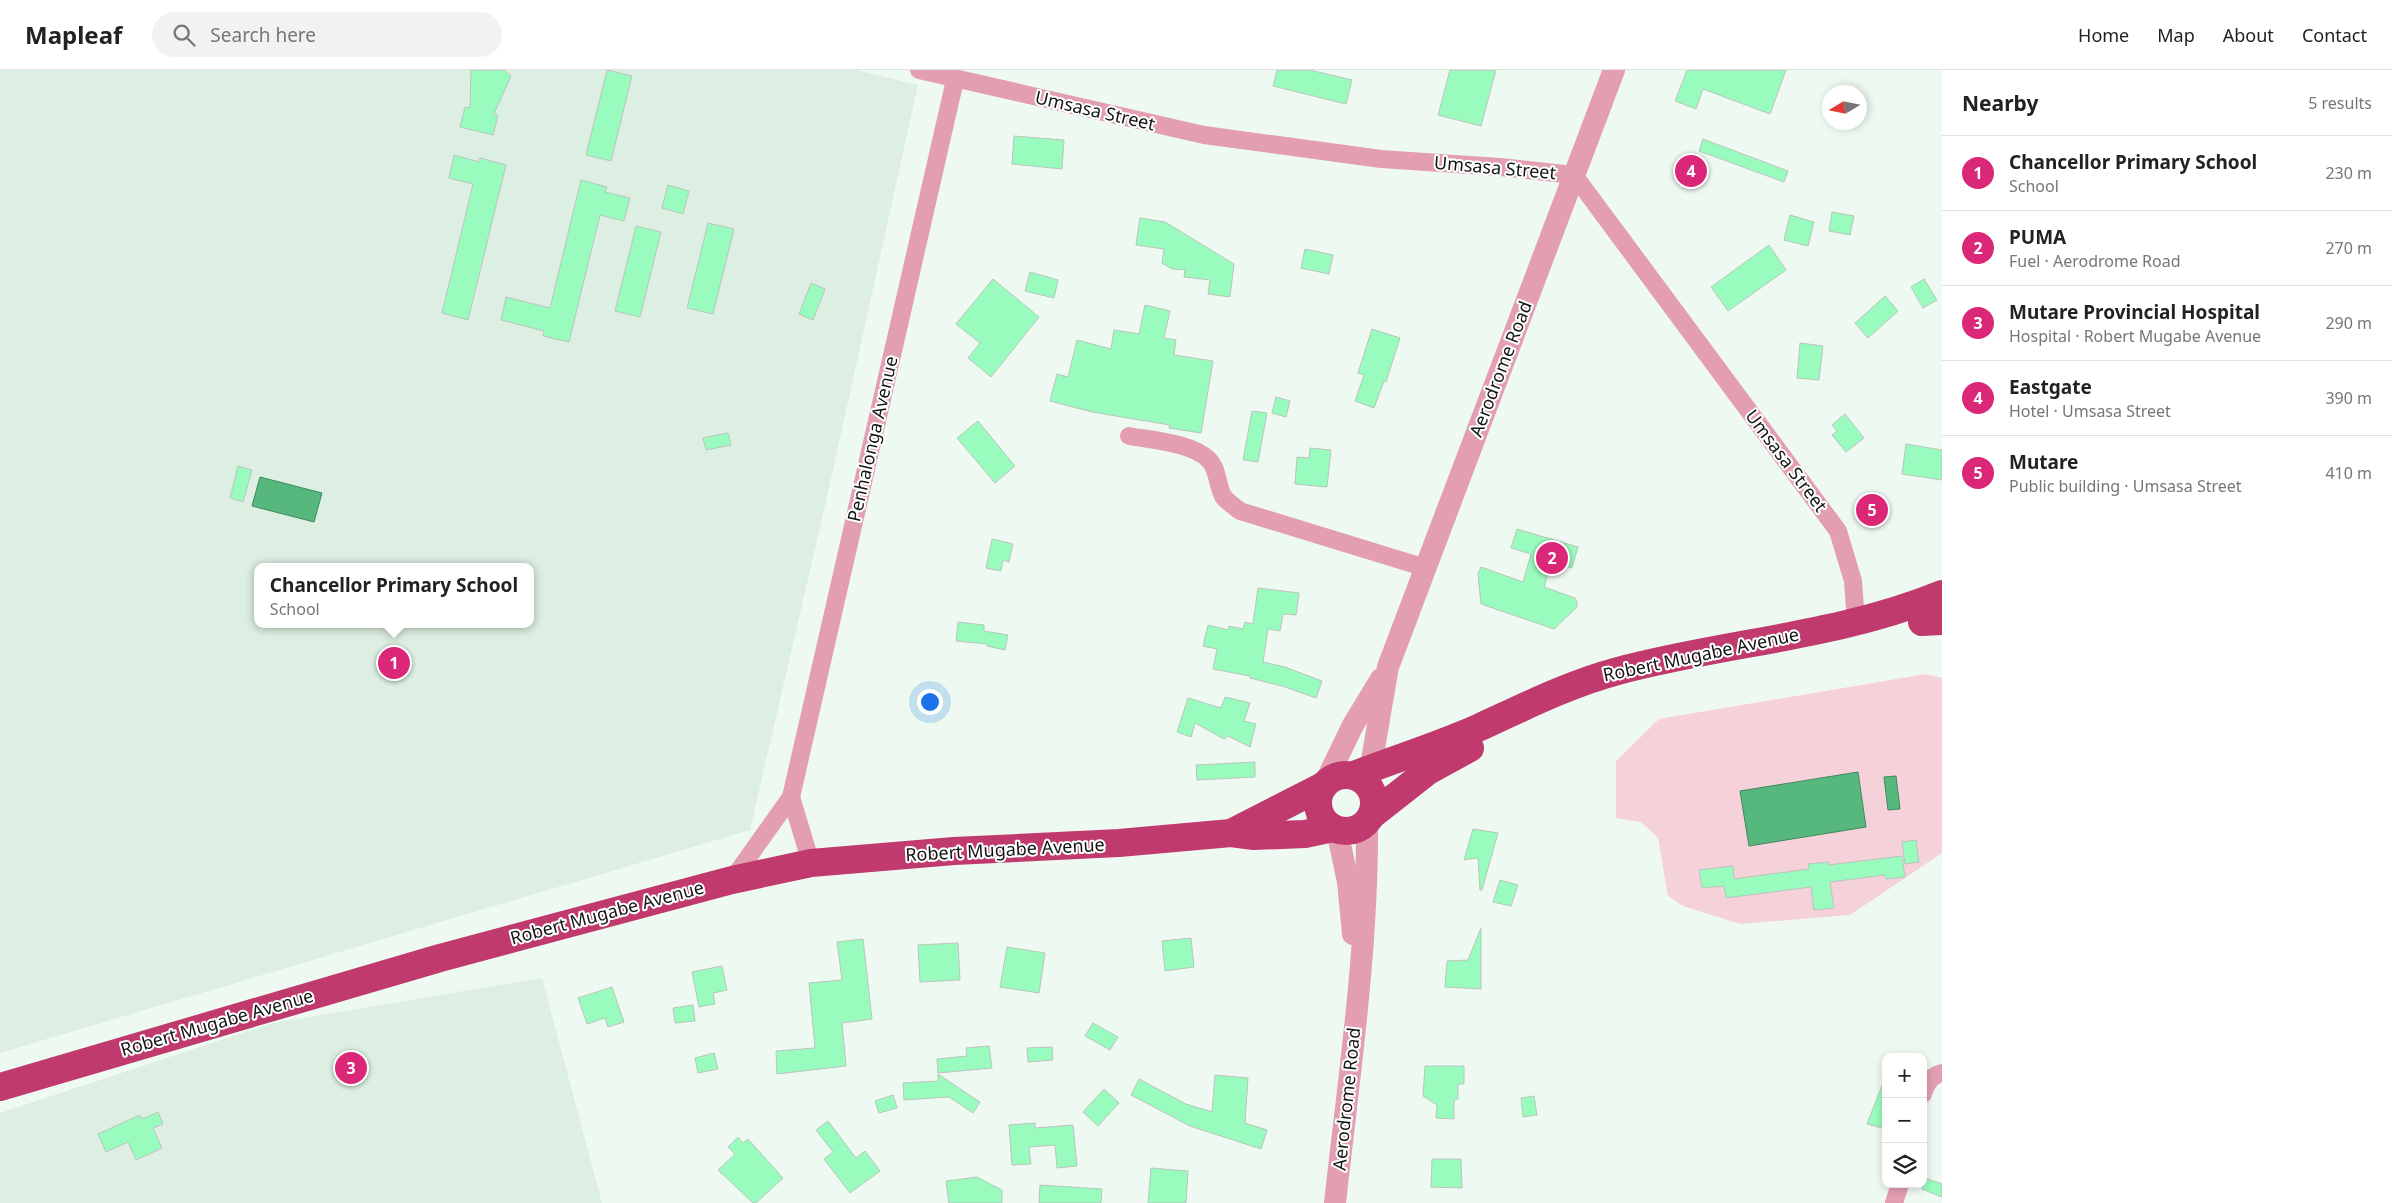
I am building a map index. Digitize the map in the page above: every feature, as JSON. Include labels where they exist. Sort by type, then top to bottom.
[{"type":"highway","name":"Robert Mugabe Avenue","points":[[1364,776],[1548,695],[1609,673],[1655,662],[1782,639],[1856,622],[1902,610],[1942,594]]},
{"type":"highway","name":"Robert Mugabe Avenue","points":[[1370,818],[1404,788],[1458,754],[1524,721],[1596,691],[1662,672],[1859,639],[1935,619]]},
{"type":"highway","points":[[1364,776],[1374,799],[1370,818],[1354,830],[1335,829],[1325,822],[1320,814],[1319,795],[1324,785],[1335,777],[1364,776]]},
{"type":"highway","name":"Robert Mugabe Avenue","points":[[1231,833],[1324,785]]},
{"type":"highway","name":"Robert Mugabe Avenue","points":[[0,1087],[440,958],[732,880],[811,863],[954,852],[1119,844],[1231,833],[1276,836],[1335,829]]},
{"type":"street","name":"Umsasa Street","points":[[919,70],[955,80],[1204,135],[1380,159],[1500,166],[1574,176],[1838,531],[1853,581],[1856,622]]},
{"type":"street","name":"Aerodrome Road","points":[[1364,776],[1388,667],[1614,70]]},
{"type":"street","name":"Penhalonga Avenue","points":[[732,880],[791,797],[955,80]]},
{"type":"street","points":[[1129,436],[1175,444],[1194,450],[1210,460],[1223,496],[1240,511],[1426,568]]},
{"type":"street","name":"Aerodrome Road","points":[[1324,785],[1353,725],[1388,667]]},
{"type":"street","name":"Penhalonga Avenue","points":[[791,797],[811,863]]},
{"type":"street","name":"Aerodrome Road","points":[[1335,1203],[1358,994],[1368,881],[1370,818]]},
{"type":"street","name":"Aerodrome Road","points":[[1335,829],[1348,882],[1358,994]]},
{"type":"street","points":[[1927,1084],[1937,1074],[1942,1073]]},
{"type":"street","points":[[1894,1203],[1899,1188]]},
{"type":"shaded area","points":[[0,70],[856,70],[918,85],[827,497],[750,830],[0,1053]]},
{"type":"shaded area","points":[[260,477],[322,493],[314,522],[252,506]]},
{"type":"shaded area","points":[[1926,674],[1942,678],[1942,853],[1850,915],[1740,924],[1683,906],[1668,896],[1658,838],[1641,822],[1616,818],[1616,761],[1659,719]]},
{"type":"shaded area","points":[[1858,772],[1866,827],[1749,846],[1740,791]]},
{"type":"shaded area","points":[[1896,776],[1900,809],[1888,810],[1884,777]]},
{"type":"shaded area","points":[[542,978],[602,1203],[0,1203],[0,1113],[273,1023]]},
{"type":"building","points":[[471,70],[504,70],[511,76],[494,114],[498,115],[493,135],[460,127],[465,107],[470,108]]},
{"type":"building","points":[[607,70],[632,76],[611,161],[586,155]]},
{"type":"building","points":[[1277,70],[1310,70],[1352,80],[1346,104],[1273,86]]},
{"type":"building","points":[[1450,70],[1496,70],[1481,126],[1438,115]]},
{"type":"building","points":[[1687,70],[1786,70],[1770,114],[1703,89],[1696,109],[1675,101]]},
{"type":"building","points":[[1014,136],[1064,140],[1062,169],[1012,164]]},
{"type":"building","points":[[1703,139],[1788,171],[1784,182],[1699,151]]},
{"type":"building","points":[[454,155],[479,162],[480,158],[506,165],[468,320],[442,313],[473,184],[449,178]]},
{"type":"building","points":[[581,180],[607,187],[605,192],[630,198],[624,221],[600,215],[569,342],[543,336],[544,331],[501,320],[506,297],[550,308]]},
{"type":"building","points":[[668,185],[689,191],[683,214],[662,208]]},
{"type":"building","points":[[1832,212],[1854,216],[1850,235],[1829,231]]},
{"type":"building","points":[[1790,215],[1814,222],[1808,246],[1784,240]]},
{"type":"building","points":[[1140,218],[1165,222],[1234,264],[1230,297],[1208,294],[1210,280],[1184,277],[1185,270],[1172,269],[1162,263],[1164,249],[1136,245]]},
{"type":"building","points":[[708,223],[734,229],[713,314],[687,308]]},
{"type":"building","points":[[636,226],[661,232],[640,317],[615,311]]},
{"type":"building","points":[[1769,245],[1786,270],[1728,311],[1711,287]]},
{"type":"building","points":[[1305,249],[1333,255],[1329,274],[1301,268]]},
{"type":"building","points":[[1030,272],[1058,280],[1054,298],[1025,291]]},
{"type":"building","points":[[993,279],[1039,317],[991,377],[968,358],[980,343],[956,324]]},
{"type":"building","points":[[1924,279],[1937,300],[1923,308],[1911,287]]},
{"type":"building","points":[[811,283],[825,289],[813,320],[799,314]]},
{"type":"building","points":[[1885,296],[1898,311],[1868,338],[1855,323]]},
{"type":"building","points":[[1145,305],[1170,311],[1164,338],[1176,340],[1174,355],[1213,361],[1201,433],[1169,428],[1170,425],[1092,412],[1050,401],[1057,374],[1068,377],[1077,340],[1111,349],[1114,330],[1139,334]]},
{"type":"building","points":[[1372,329],[1400,338],[1386,382],[1384,381],[1374,408],[1355,401],[1364,375],[1358,373]]},
{"type":"building","points":[[1800,343],[1823,346],[1819,380],[1797,378]]},
{"type":"building","points":[[1276,397],[1290,401],[1286,417],[1272,413]]},
{"type":"building","points":[[1252,411],[1267,413],[1258,462],[1243,460]]},
{"type":"building","points":[[1845,414],[1864,438],[1846,452],[1832,435],[1837,431],[1832,425]]},
{"type":"building","points":[[978,421],[1015,466],[995,483],[957,438]]},
{"type":"building","points":[[728,433],[731,445],[706,450],[703,438]]},
{"type":"building","points":[[1906,444],[1942,450],[1942,480],[1902,474]]},
{"type":"building","points":[[1310,448],[1331,450],[1327,487],[1295,484],[1297,457],[1309,458]]},
{"type":"building","points":[[238,466],[252,470],[243,502],[230,498]]},
{"type":"building","points":[[1517,529],[1578,547],[1572,568],[1551,562],[1544,587],[1575,598],[1577,602],[1577,607],[1554,629],[1481,604],[1478,574],[1481,567],[1523,582],[1531,554],[1511,548]]},
{"type":"building","points":[[992,539],[1013,544],[1009,562],[1003,560],[1001,571],[986,568]]},
{"type":"building","points":[[1258,588],[1299,593],[1296,615],[1283,614],[1280,631],[1268,629],[1263,662],[1285,667],[1322,681],[1316,698],[1282,686],[1250,678],[1250,676],[1213,669],[1217,649],[1203,646],[1208,625],[1228,630],[1229,626],[1243,629],[1245,622],[1253,624]]},
{"type":"building","points":[[958,622],[984,625],[984,631],[1008,635],[1005,650],[987,646],[987,644],[956,641]]},
{"type":"building","points":[[1225,697],[1250,703],[1244,721],[1256,724],[1250,747],[1228,736],[1224,739],[1195,723],[1191,737],[1177,732],[1188,698],[1221,708]]},
{"type":"building","points":[[1255,762],[1255,777],[1197,780],[1196,765]]},
{"type":"building","points":[[1473,829],[1498,833],[1482,890],[1480,890],[1478,858],[1464,860]]},
{"type":"building","points":[[1916,840],[1919,862],[1905,864],[1902,842]]},
{"type":"building","points":[[1902,856],[1905,877],[1886,879],[1885,875],[1830,882],[1834,908],[1814,910],[1811,887],[1726,898],[1724,886],[1702,888],[1699,870],[1733,866],[1734,879],[1809,869],[1808,864],[1828,862],[1828,865]]},
{"type":"building","points":[[1500,880],[1518,885],[1511,906],[1493,902]]},
{"type":"building","points":[[1481,928],[1481,989],[1445,987],[1447,961],[1468,960]]},
{"type":"building","points":[[1191,938],[1194,967],[1165,971],[1162,941]]},
{"type":"building","points":[[863,939],[872,1019],[842,1023],[846,1066],[777,1074],[776,1051],[815,1048],[809,983],[842,980],[837,942]]},
{"type":"building","points":[[958,943],[960,980],[920,982],[918,945]]},
{"type":"building","points":[[1007,947],[1045,953],[1039,993],[1000,987]]},
{"type":"building","points":[[722,966],[727,990],[713,993],[715,1004],[699,1007],[692,972]]},
{"type":"building","points":[[612,987],[624,1022],[608,1027],[605,1018],[587,1024],[578,998]]},
{"type":"building","points":[[693,1005],[695,1021],[675,1023],[673,1008]]},
{"type":"building","points":[[1093,1023],[1118,1037],[1110,1050],[1085,1036]]},
{"type":"building","points":[[989,1046],[992,1068],[938,1073],[937,1059],[967,1056],[966,1048]]},
{"type":"building","points":[[1052,1047],[1053,1060],[1028,1062],[1027,1048]]},
{"type":"building","points":[[714,1053],[718,1069],[698,1073],[695,1058]]},
{"type":"building","points":[[1425,1066],[1464,1066],[1464,1084],[1458,1084],[1458,1099],[1454,1100],[1454,1119],[1436,1118],[1437,1105],[1423,1096]]},
{"type":"building","points":[[938,1074],[980,1102],[973,1113],[949,1097],[904,1100],[903,1083],[938,1081]]},
{"type":"building","points":[[1215,1075],[1248,1078],[1245,1123],[1267,1130],[1261,1149],[1190,1126],[1131,1095],[1139,1079],[1186,1104],[1212,1112]]},
{"type":"building","points":[[1882,1086],[1882,1128],[1867,1124]]},
{"type":"building","points":[[1104,1089],[1119,1103],[1098,1126],[1083,1112]]},
{"type":"building","points":[[893,1095],[897,1108],[879,1113],[875,1101]]},
{"type":"building","points":[[1534,1096],[1537,1115],[1523,1117],[1521,1098]]},
{"type":"building","points":[[158,1112],[163,1124],[153,1128],[162,1148],[136,1160],[128,1142],[106,1152],[98,1134],[140,1115],[142,1119]]},
{"type":"building","points":[[828,1121],[856,1158],[865,1151],[880,1171],[850,1193],[824,1159],[833,1152],[816,1130]]},
{"type":"building","points":[[1035,1123],[1035,1128],[1073,1125],[1077,1166],[1057,1168],[1055,1145],[1029,1147],[1031,1164],[1012,1165],[1009,1125]]},
{"type":"building","points":[[738,1137],[743,1143],[748,1139],[783,1178],[756,1203],[753,1203],[718,1170],[735,1154],[728,1147]]},
{"type":"building","points":[[1432,1159],[1461,1159],[1462,1188],[1431,1187]]},
{"type":"building","points":[[1151,1168],[1188,1171],[1186,1203],[1148,1203]]},
{"type":"building","points":[[977,1177],[1002,1190],[1002,1203],[949,1203],[946,1181]]},
{"type":"building","points":[[1927,1179],[1942,1184],[1942,1197],[1922,1189],[1927,1188]]},
{"type":"building","points":[[1040,1185],[1102,1189],[1101,1203],[1039,1203]]},
{"type":"place","name":"Eastgate","points":[[1691,171]]},
{"type":"place","name":"Mutare","points":[[1872,510]]},
{"type":"place","name":"PUMA","points":[[1552,558]]},
{"type":"place","name":"Chancellor Primary School","points":[[394,663]]},
{"type":"place","name":"Mutare Provincial Hospital","points":[[351,1068]]}]
